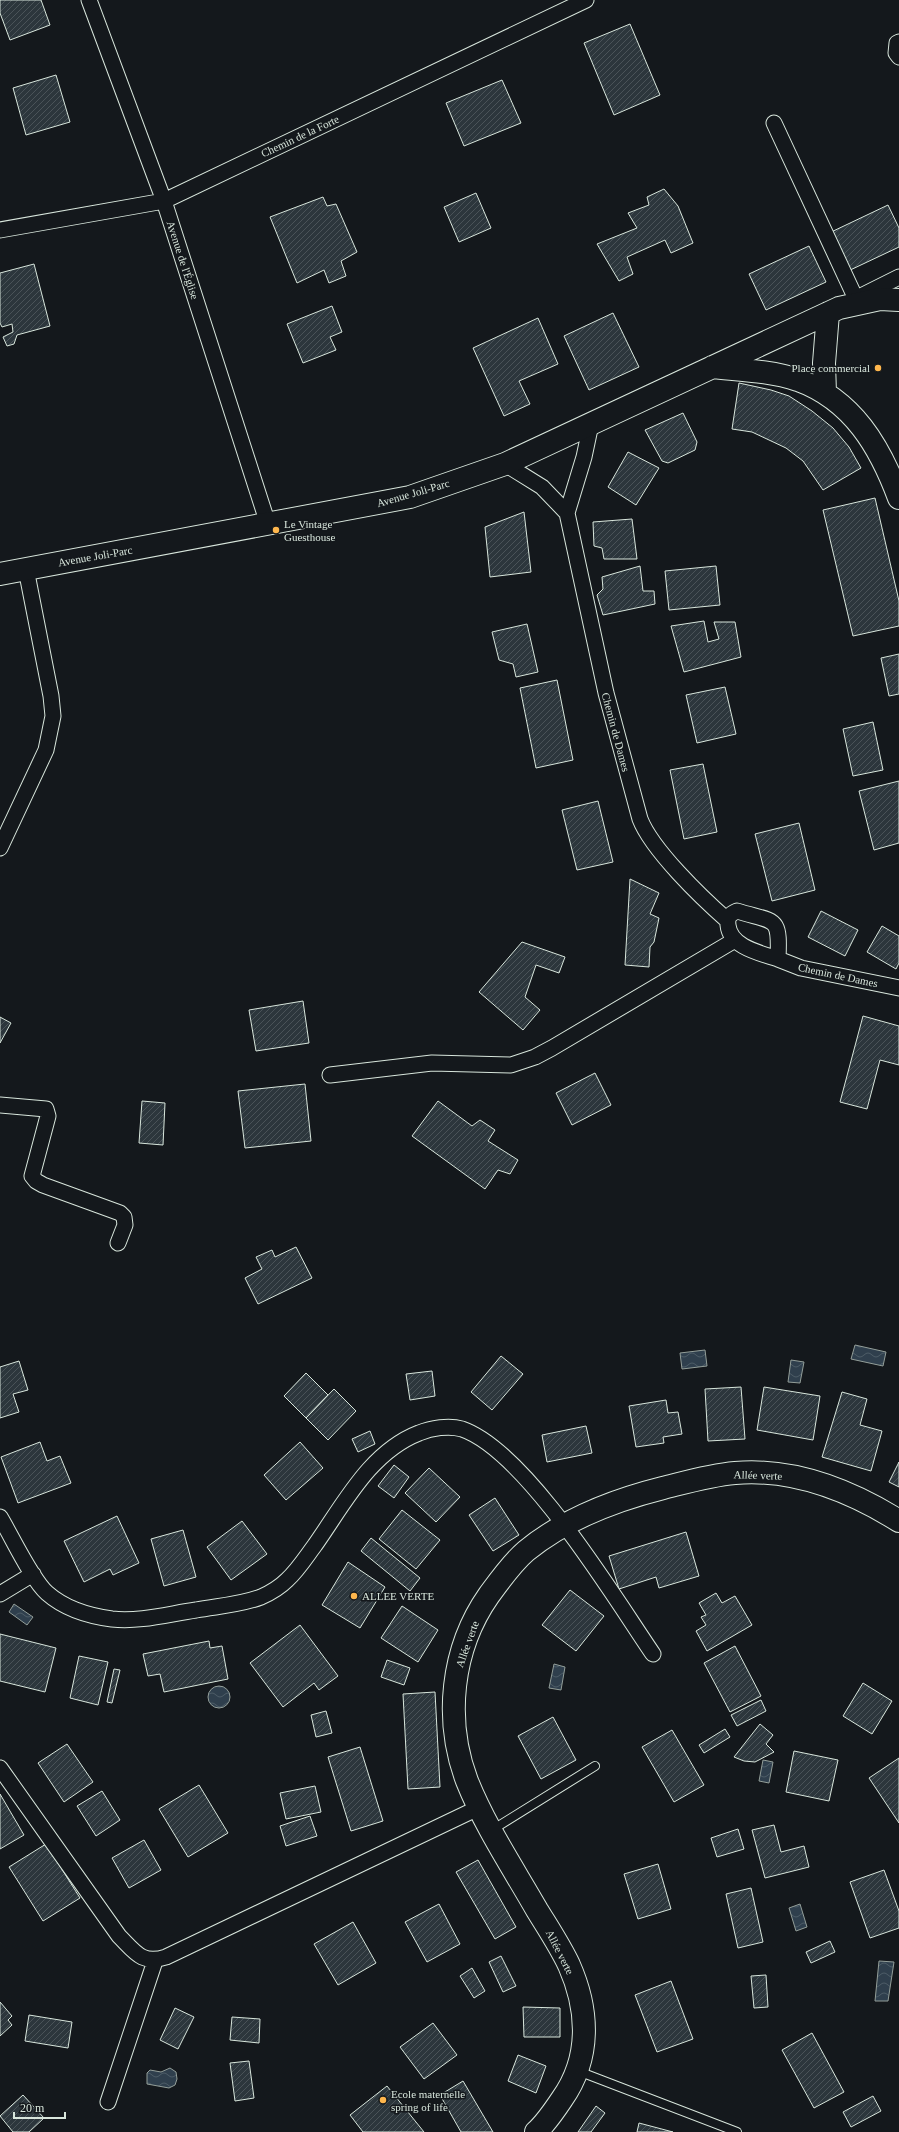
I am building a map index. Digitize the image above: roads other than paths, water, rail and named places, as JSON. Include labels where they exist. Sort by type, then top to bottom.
[{"type":"street","name":"Avenue de l'Église","points":[[89,0],[164,201],[268,524]]},
{"type":"street","name":"Chemin de la Forte","points":[[0,230],[164,201],[586,0]]},
{"type":"street","points":[[899,42],[897,43],[896,53],[899,58]]},
{"type":"street","points":[[774,123],[841,306],[824,363],[825,393]]},
{"type":"street","points":[[841,306],[899,277]]},
{"type":"street","name":"Avenue Joli-Parc","points":[[0,574],[393,501],[505,464],[841,306],[880,299],[899,300]]},
{"type":"street","points":[[712,367],[769,373],[798,380],[825,393],[847,408],[865,429],[881,455],[899,498]]},
{"type":"street","points":[[505,464],[542,487],[567,513],[584,457],[591,424]]},
{"type":"street","name":"Chemin de Dames","points":[[567,513],[606,693],[640,819],[644,829],[676,868],[707,902],[728,920]]},
{"type":"street","points":[[0,848],[46,750],[53,716],[26,569]]},
{"type":"street","points":[[330,1075],[432,1063],[511,1065],[523,1062],[552,1048],[735,940],[729,931],[728,920],[731,914],[737,911],[777,926],[779,932],[778,959]]},
{"type":"street","name":"Chemin de Dames","points":[[735,940],[751,950],[801,968],[899,988]]},
{"type":"street","points":[[0,1105],[46,1109],[48,1116],[32,1176],[36,1181],[43,1185],[120,1213],[124,1217],[125,1226],[118,1244]]},
{"type":"street","points":[[0,1517],[45,1592],[64,1604],[88,1614],[113,1619],[140,1619],[247,1602],[264,1596],[287,1580],[298,1569],[372,1465],[387,1450],[401,1440],[427,1430],[461,1428],[476,1436],[496,1450],[517,1468],[564,1525],[653,1654]]},
{"type":"street","name":"Allée verte","points":[[536,2132],[557,2107],[578,2072],[583,2050],[584,2029],[580,1998],[569,1965],[478,1808],[459,1755],[453,1707],[455,1680],[460,1657],[474,1620],[499,1581],[525,1552],[564,1525],[631,1496],[708,1477],[737,1473],[791,1476],[821,1483],[858,1497],[899,1521]]},
{"type":"street","points":[[0,1594],[33,1574]]},
{"type":"street","points":[[0,1768],[119,1936],[141,1958],[155,1961],[478,1808]]},
{"type":"street","points":[[108,2102],[155,1961]]},
{"type":"lane","points":[[491,1830],[595,1766]]},
{"type":"lane","points":[[578,2072],[737,2132]]},
{"type":"water","points":[[855,1345],[886,1352],[883,1366],[851,1359]]},
{"type":"water","points":[[705,1350],[707,1366],[682,1369],[680,1353]]},
{"type":"water","points":[[791,1360],[804,1362],[800,1383],[788,1382]]},
{"type":"water","points":[[14,1604],[33,1617],[27,1625],[9,1612]]},
{"type":"water","points":[[554,1664],[565,1667],[561,1690],[549,1688]]},
{"type":"water","points":[[215,1686],[223,1686],[230,1693],[230,1701],[223,1708],[215,1708],[208,1701],[208,1693]]},
{"type":"water","points":[[763,1760],[773,1762],[769,1783],[759,1781]]},
{"type":"water","points":[[800,1904],[807,1927],[796,1931],[789,1908]]},
{"type":"water","points":[[879,1961],[894,1962],[888,2001],[875,2001]]},
{"type":"water","points":[[170,2068],[176,2072],[177,2079],[175,2085],[169,2088],[147,2084],[147,2073],[150,2070],[161,2072]]},
{"type":"place","name":"Place commercial","points":[[878,368]]},
{"type":"place","name":"Le Vintage Guesthouse","points":[[276,530]]},
{"type":"place","name":"ALLEE VERTE","points":[[354,1596]]},
{"type":"place","name":"Ecole maternelle spring of life","points":[[383,2100]]}]
